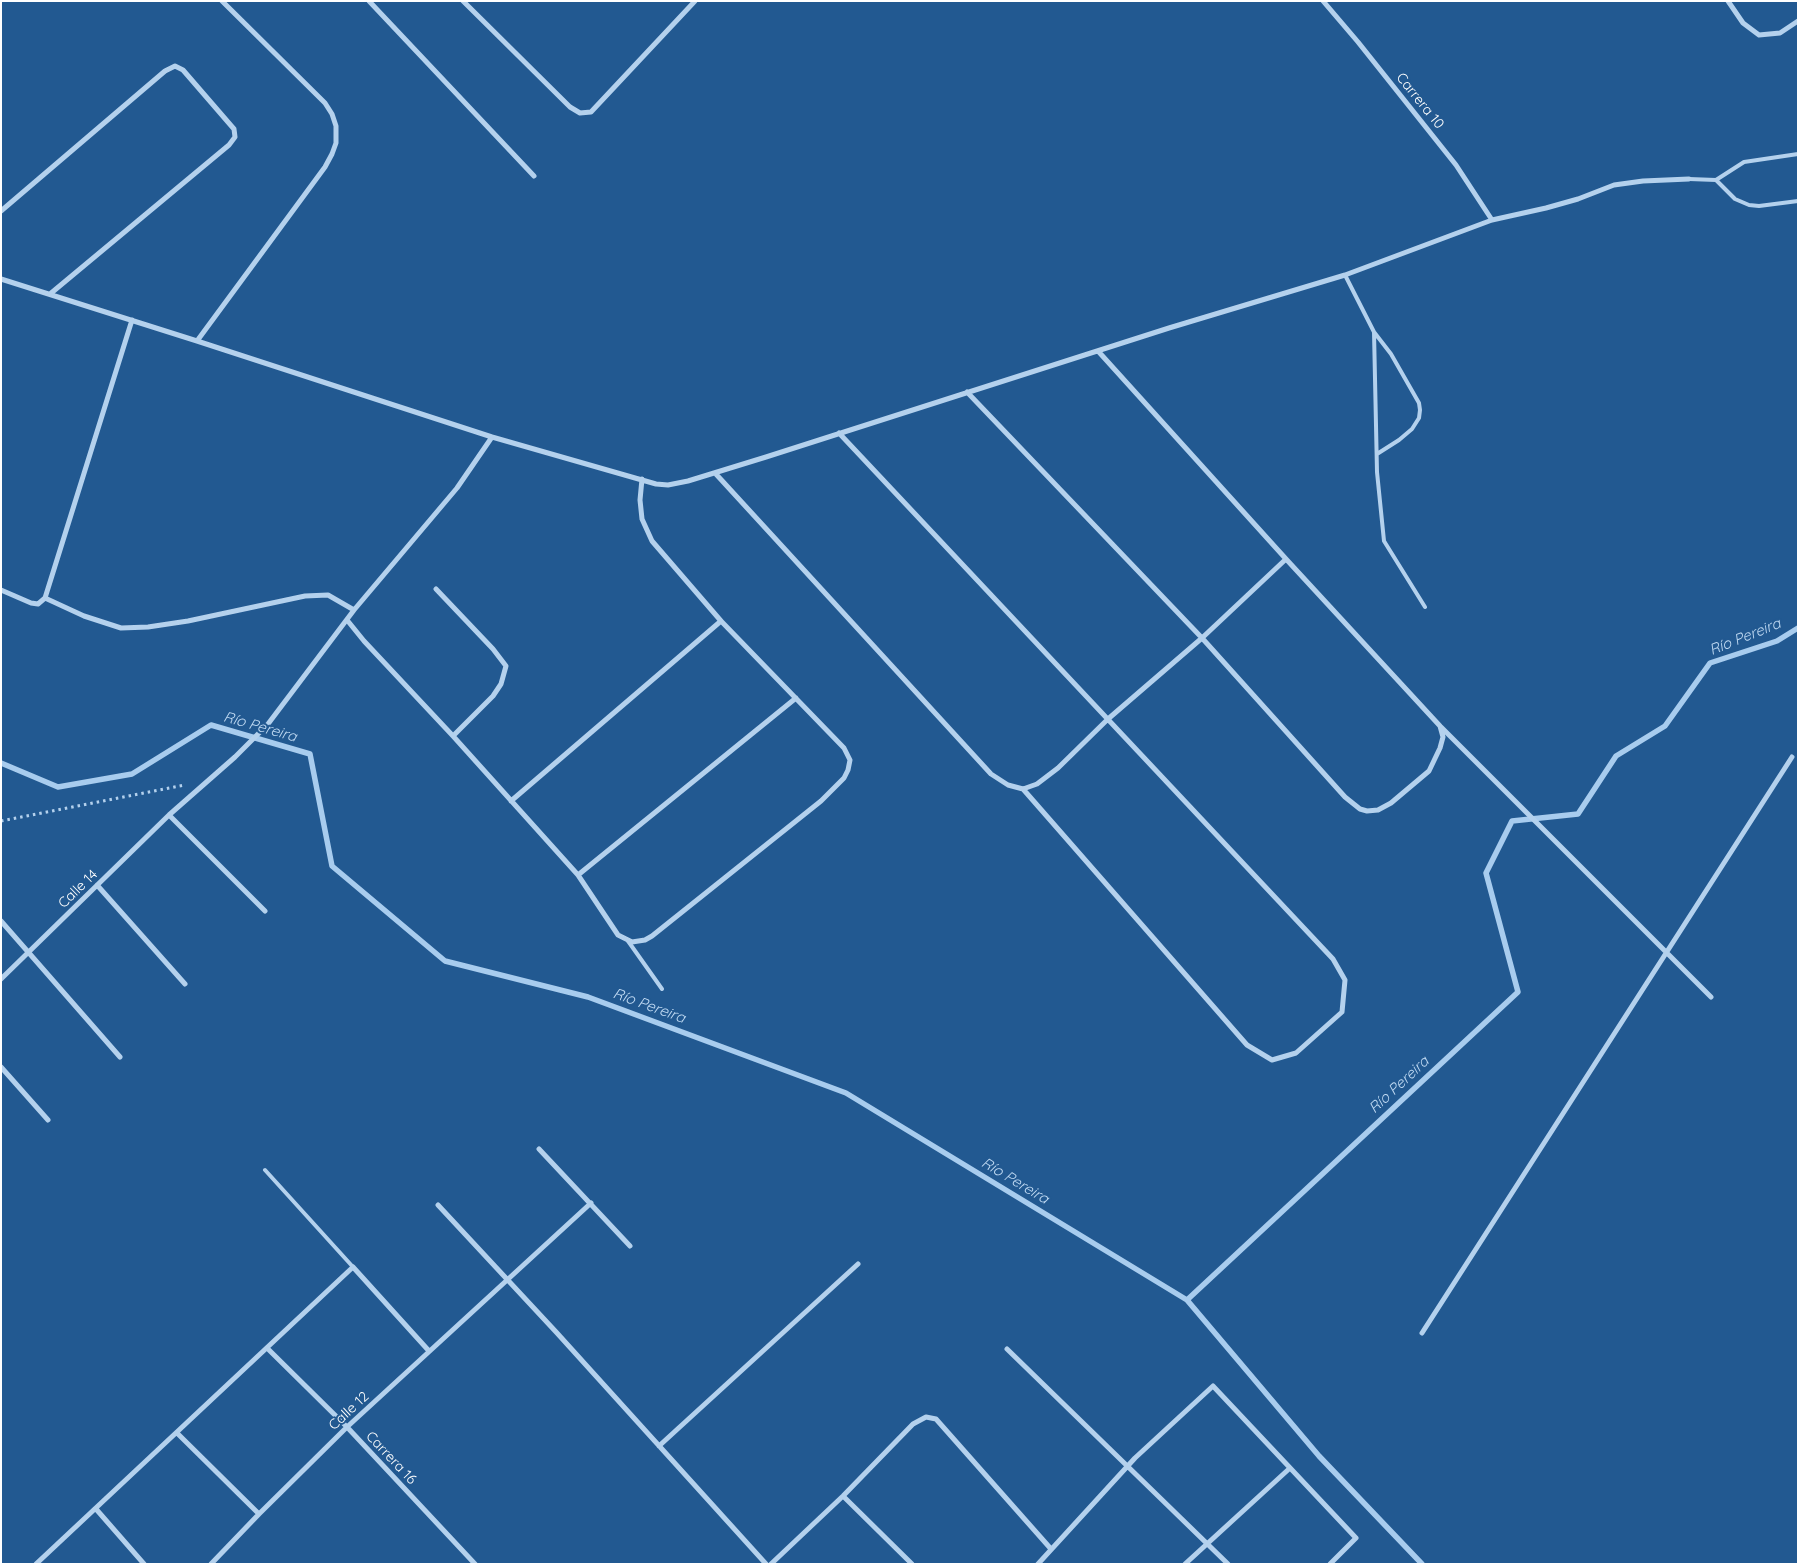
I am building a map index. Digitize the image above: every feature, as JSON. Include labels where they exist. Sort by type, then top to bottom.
[{"type":"street","points":[[197,341],[325,167],[336,143],[336,126],[332,114],[325,103],[222,1]]},
{"type":"street","points":[[369,1],[534,176]]},
{"type":"street","points":[[463,1],[570,107],[580,113],[591,112],[695,1]]},
{"type":"street","name":"Carrera 10","points":[[1323,1],[1456,165],[1492,220]]},
{"type":"street","points":[[1728,1],[1743,23],[1759,35],[1780,33],[1798,21]]},
{"type":"street","points":[[1,211],[165,71],[175,66],[184,70],[234,129],[235,137],[229,145],[50,294]]},
{"type":"street","points":[[1,280],[132,320],[492,438],[656,484],[668,485],[715,473],[967,392],[1345,275],[1492,220],[1578,199],[1614,185],[1643,181],[1688,179]]},
{"type":"street","points":[[1,590],[31,603],[38,604],[45,598],[132,320]]},
{"type":"street","points":[[1098,351],[1440,726],[1711,997]]},
{"type":"street","points":[[967,392],[1202,638],[1338,789],[1360,809],[1367,811],[1378,810],[1391,803],[1428,770],[1440,748],[1443,737],[1440,726]]},
{"type":"street","points":[[715,473],[991,774],[1008,785],[1023,789],[1246,1045],[1272,1060],[1296,1053],[1342,1012],[1345,980],[1333,959],[839,433]]},
{"type":"street","name":"Calle 14","points":[[1,979],[170,815],[235,757],[268,724],[354,610],[457,488],[492,438]]},
{"type":"street","points":[[346,620],[578,875],[618,935],[628,941],[638,942],[652,936],[821,801],[844,778],[850,765],[848,754],[721,621],[652,541],[642,519],[640,500],[642,479]]},
{"type":"street","points":[[1023,789],[1037,784],[1058,768],[1108,719],[1202,638],[1286,559]]},
{"type":"street","points":[[436,589],[493,649],[506,666],[501,684],[493,696],[453,736]]},
{"type":"street","points":[[45,598],[84,616],[121,628],[148,627],[188,621],[305,596],[328,595],[354,610]]},
{"type":"street","points":[[511,801],[721,621]]},
{"type":"street","points":[[578,875],[796,698]]},
{"type":"street","points":[[1422,1333],[1792,757]]},
{"type":"street","points":[[170,815],[265,911]]},
{"type":"street","points":[[97,885],[185,984]]},
{"type":"street","points":[[1,920],[120,1057]]},
{"type":"street","points":[[1,1067],[48,1120]]},
{"type":"street","points":[[539,1149],[630,1246]]},
{"type":"street","name":"Calle 12","points":[[211,1564],[348,1427],[591,1203]]},
{"type":"street","points":[[438,1206],[507,1279],[766,1564]]},
{"type":"street","points":[[659,1446],[858,1264]]},
{"type":"street","points":[[36,1564],[353,1268],[429,1351]]},
{"type":"street","name":"Carrera 16","points":[[267,1348],[348,1427],[475,1564]]},
{"type":"street","points":[[1007,1349],[1228,1564]]},
{"type":"street","points":[[1038,1564],[1128,1466],[1213,1386],[1356,1538],[1330,1564]]},
{"type":"street","points":[[771,1564],[843,1496],[914,1424],[926,1417],[936,1419],[1051,1549]]},
{"type":"street","points":[[177,1433],[259,1514]]},
{"type":"street","points":[[1184,1564],[1290,1468]]},
{"type":"street","points":[[843,1496],[912,1564]]},
{"type":"street","points":[[96,1509],[144,1564]]},
{"type":"lane","points":[[1688,179],[1716,180],[1744,162],[1798,154]]},
{"type":"lane","points":[[1716,180],[1735,199],[1749,205],[1759,206],[1798,201]]},
{"type":"lane","points":[[1345,275],[1374,332],[1391,354],[1420,403],[1419,418],[1412,430],[1377,454]]},
{"type":"lane","points":[[1374,332],[1377,472],[1384,541],[1424,607]]},
{"type":"lane","points":[[628,941],[662,989]]},
{"type":"lane","points":[[265,1170],[353,1268]]},
{"type":"path","points":[[1,821],[208,781]]},
{"type":"waterway","name":"Río Pereira","points":[[1,763],[58,787],[132,774],[211,725],[310,754],[332,866],[445,961],[588,997],[846,1093],[1187,1300],[1518,992],[1486,873],[1512,821],[1578,814],[1616,756],[1665,726],[1710,663],[1777,641],[1798,628]]},
{"type":"waterway","points":[[1187,1300],[1319,1456],[1422,1564]]}]
